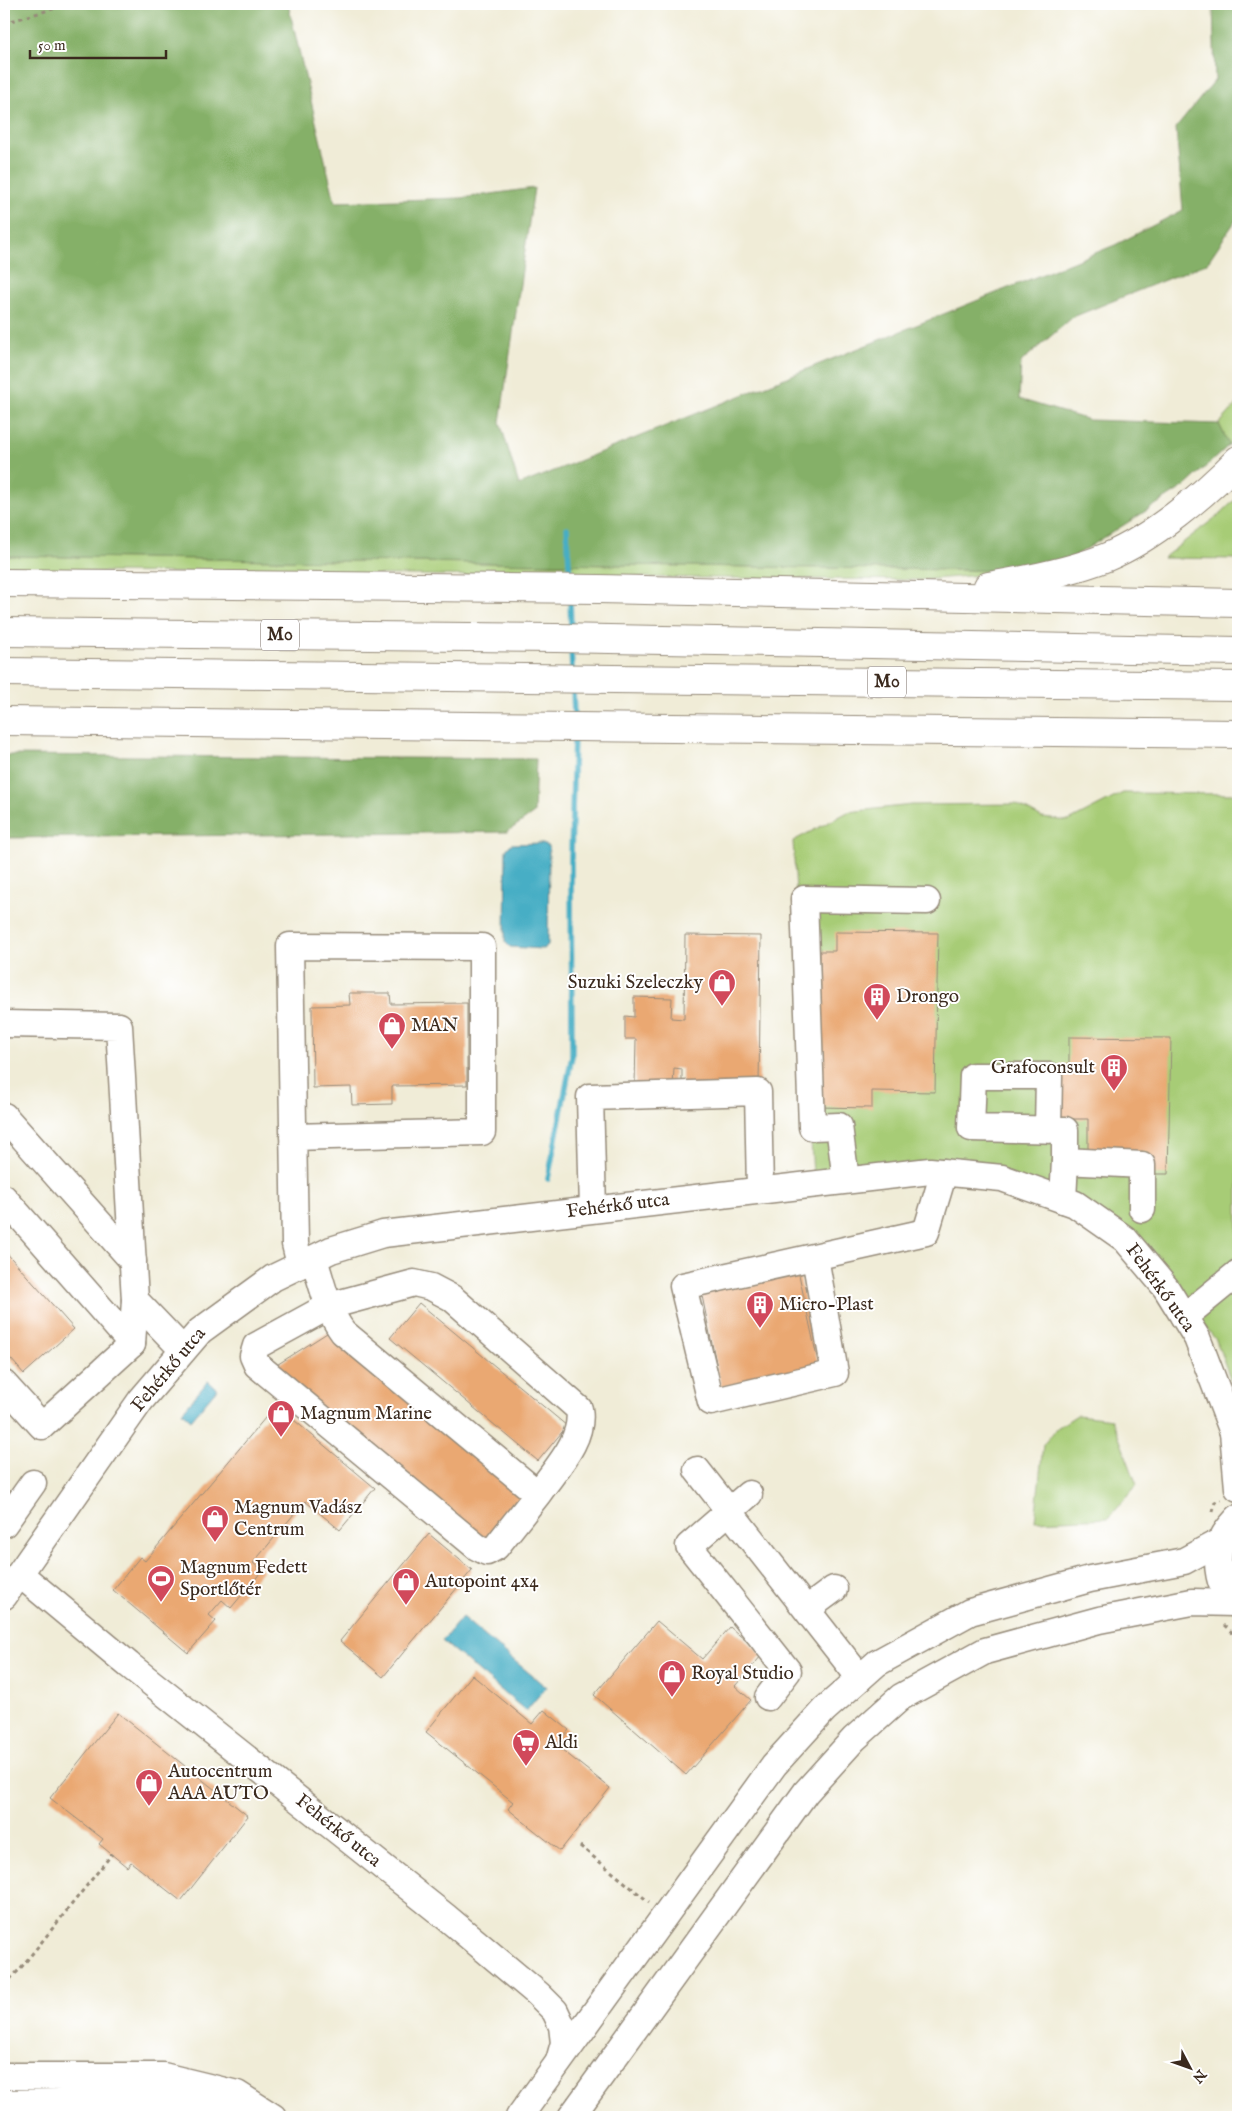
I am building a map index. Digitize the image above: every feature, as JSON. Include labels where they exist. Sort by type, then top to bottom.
[{"type":"highway","points":[[922,595],[1030,580],[1107,557],[1144,536],[1182,509],[1221,478],[1238,460]]},
{"type":"highway","points":[[4,583],[596,589],[922,595],[981,599],[1238,603]]},
{"type":"highway","name":"M0","points":[[4,632],[556,638],[1238,651]]},
{"type":"highway","name":"M0","points":[[4,672],[1238,686]]},
{"type":"highway","points":[[4,721],[1238,734]]},
{"type":"street","points":[[846,1180],[839,1126],[812,1127],[804,898],[927,901]]},
{"type":"street","points":[[293,1137],[482,1132],[482,947],[290,946],[293,1137],[296,1244],[307,1262],[334,1319],[343,1332],[538,1494]]},
{"type":"street","points":[[4,1024],[119,1026],[135,1300],[132,1344],[42,1426],[4,1384]]},
{"type":"street","points":[[593,1209],[590,1097],[758,1092],[760,1190]]},
{"type":"street","points":[[4,1116],[133,1261]]},
{"type":"street","points":[[1048,1130],[1065,1130],[1063,1200]]},
{"type":"street","points":[[1065,1161],[1142,1165],[1142,1209]]},
{"type":"street","name":"Fehérkő utca","points":[[4,1596],[21,1575],[141,1400],[200,1331],[273,1278],[331,1250],[383,1234],[930,1171],[1002,1178],[1075,1204],[1125,1239],[1166,1288],[1197,1338],[1236,1436],[1238,1488]]},
{"type":"street","points":[[815,1257],[835,1374],[711,1402],[683,1286],[926,1232],[944,1172]]},
{"type":"street","points":[[4,1198],[132,1344]]},
{"type":"street","points":[[1184,1317],[1238,1273]]},
{"type":"street","points":[[414,1283],[431,1287],[452,1298],[579,1409],[581,1418],[578,1434],[538,1494],[496,1547],[487,1552],[482,1550],[257,1365],[253,1356],[256,1346],[329,1306],[414,1283]]},
{"type":"street","points":[[135,1300],[183,1350]]},
{"type":"street","points":[[697,1470],[739,1503],[807,1610],[860,1678]]},
{"type":"street","points":[[4,1524],[33,1483]]},
{"type":"street","points":[[739,1503],[690,1546],[788,1671],[768,1697]]},
{"type":"street","points":[[1236,1604],[1222,1584],[1218,1568],[1221,1541],[1227,1530],[1238,1518]]},
{"type":"street","points":[[520,2117],[774,1765],[824,1710],[877,1663],[970,1612],[1090,1579],[1184,1561],[1221,1541]]},
{"type":"street","name":"Fehérkő utca","points":[[21,1575],[129,1665],[446,1917],[538,1994]]},
{"type":"street","points":[[807,1610],[834,1590]]},
{"type":"street","points":[[571,2117],[806,1792],[854,1739],[901,1698],[986,1651],[1099,1620],[1192,1602],[1236,1604]]},
{"type":"street","points":[[538,1994],[559,2006],[574,2008],[590,2006],[608,1996]]},
{"type":"street","points":[[538,1994],[555,2011],[562,2026],[564,2043],[558,2064]]},
{"type":"street","points":[[4,2076],[164,2076],[237,2094],[273,2117]]},
{"type":"street","points":[[4,2102],[175,2100],[228,2117]]},
{"type":"path","points":[[4,23],[70,4]]},
{"type":"path","points":[[580,1846],[651,1904]]},
{"type":"path","points":[[4,1985],[20,1969],[112,1854]]},
{"type":"green space","points":[[4,4],[288,4],[335,202],[462,198],[534,188],[500,422],[519,485],[1115,245],[1183,210],[1176,128],[1215,80],[1213,4],[1238,4],[1238,217],[1207,263],[1073,317],[1021,362],[1019,399],[1089,420],[1219,424],[1229,445],[1185,486],[1069,560],[1028,571],[4,556]]},
{"type":"green space","points":[[1238,403],[1238,435],[1229,445],[1219,424]]},
{"type":"green space","points":[[1238,497],[1238,559],[1163,558],[1220,514]]},
{"type":"green space","points":[[4,556],[1028,571],[922,580],[4,571]]},
{"type":"green space","points":[[4,755],[536,759],[534,813],[507,832],[4,838]]},
{"type":"green space","points":[[1123,793],[1238,794],[1238,1400],[1216,1340],[1134,1238],[1048,1184],[813,1175],[793,841],[848,812],[912,805],[1016,804],[1042,818],[1069,821]]},
{"type":"green space","points":[[1077,1415],[1112,1419],[1137,1485],[1109,1518],[1035,1521],[1043,1445],[1057,1428]]},
{"type":"water","points":[[543,843],[549,847],[548,945],[543,949],[510,947],[505,942],[506,850],[511,844]]},
{"type":"water","points":[[208,1381],[217,1389],[191,1420],[182,1412]]},
{"type":"water","points":[[462,1617],[546,1687],[526,1711],[442,1641]]},
{"type":"building","name":"Drongo","points":[[835,932],[938,933],[935,1092],[872,1091],[872,1108],[817,1107],[820,951],[835,951]]},
{"type":"building","name":"Suzuki Szeleczky","points":[[685,935],[761,936],[759,1086],[682,1086],[682,1069],[674,1068],[673,1087],[635,1086],[636,1039],[625,1039],[625,1016],[634,1017],[634,997],[672,998],[671,1018],[684,1019]]},
{"type":"building","points":[[349,993],[390,993],[391,1004],[467,1003],[467,1085],[392,1086],[392,1104],[352,1105],[351,1087],[313,1088],[312,1006],[350,1005]]},
{"type":"building","name":"Grafoconsult","points":[[1069,1037],[1171,1038],[1168,1174],[1148,1174],[1148,1153],[1088,1153],[1088,1119],[1058,1119],[1059,1064],[1069,1064]]},
{"type":"building","points":[[4,1250],[74,1329],[24,1374],[4,1351]]},
{"type":"building","name":"Micro-Plast","points":[[798,1270],[819,1367],[721,1387],[701,1291]]},
{"type":"building","points":[[419,1303],[567,1426],[538,1461],[390,1338]]},
{"type":"building","points":[[327,1333],[526,1496],[488,1542],[272,1368]]},
{"type":"building","points":[[276,1405],[375,1488],[340,1530],[305,1501],[253,1563],[262,1571],[231,1608],[222,1600],[209,1615],[216,1621],[188,1653],[113,1590],[140,1557],[145,1561]]},
{"type":"building","name":"Autopoint 4x4","points":[[429,1534],[472,1570],[383,1677],[340,1641]]},
{"type":"building","name":"Royal Studio","points":[[657,1621],[702,1659],[730,1627],[762,1655],[735,1686],[751,1700],[686,1775],[594,1695]]},
{"type":"building","name":"Aldi","points":[[472,1675],[532,1724],[544,1710],[569,1730],[556,1745],[610,1788],[560,1851],[508,1809],[513,1802],[426,1732]]},
{"type":"building","name":"Autocentrum AAA AUTO","points":[[118,1713],[248,1816],[181,1901],[131,1862],[127,1867],[99,1844],[103,1839],[50,1798]]},
{"type":"waterway","points":[[567,528],[570,581]]},
{"type":"waterway","points":[[570,596],[571,631]]},
{"type":"waterway","points":[[571,646],[572,671]]},
{"type":"waterway","points":[[573,686],[574,719]]},
{"type":"waterway","points":[[548,1179],[572,1056],[571,859],[574,733]]},
{"type":"place","name":"Suzuki Szeleczky","points":[[722,1007]]},
{"type":"place","name":"Drongo","points":[[877,1021]]},
{"type":"place","name":"MAN","points":[[392,1050]]},
{"type":"place","name":"Grafoconsult","points":[[1114,1092]]},
{"type":"place","name":"Micro-Plast","points":[[760,1329]]},
{"type":"place","name":"Magnum Marine","points":[[281,1438]]},
{"type":"place","name":"Magnum Vadász Centrum","points":[[215,1543]]},
{"type":"place","name":"Magnum Fedett Sportlőtér","points":[[161,1603]]},
{"type":"place","name":"Autopoint 4x4","points":[[406,1606]]},
{"type":"place","name":"Royal Studio","points":[[672,1698]]},
{"type":"place","name":"Aldi","points":[[526,1767]]},
{"type":"place","name":"Autocentrum AAA AUTO","points":[[149,1807]]}]
